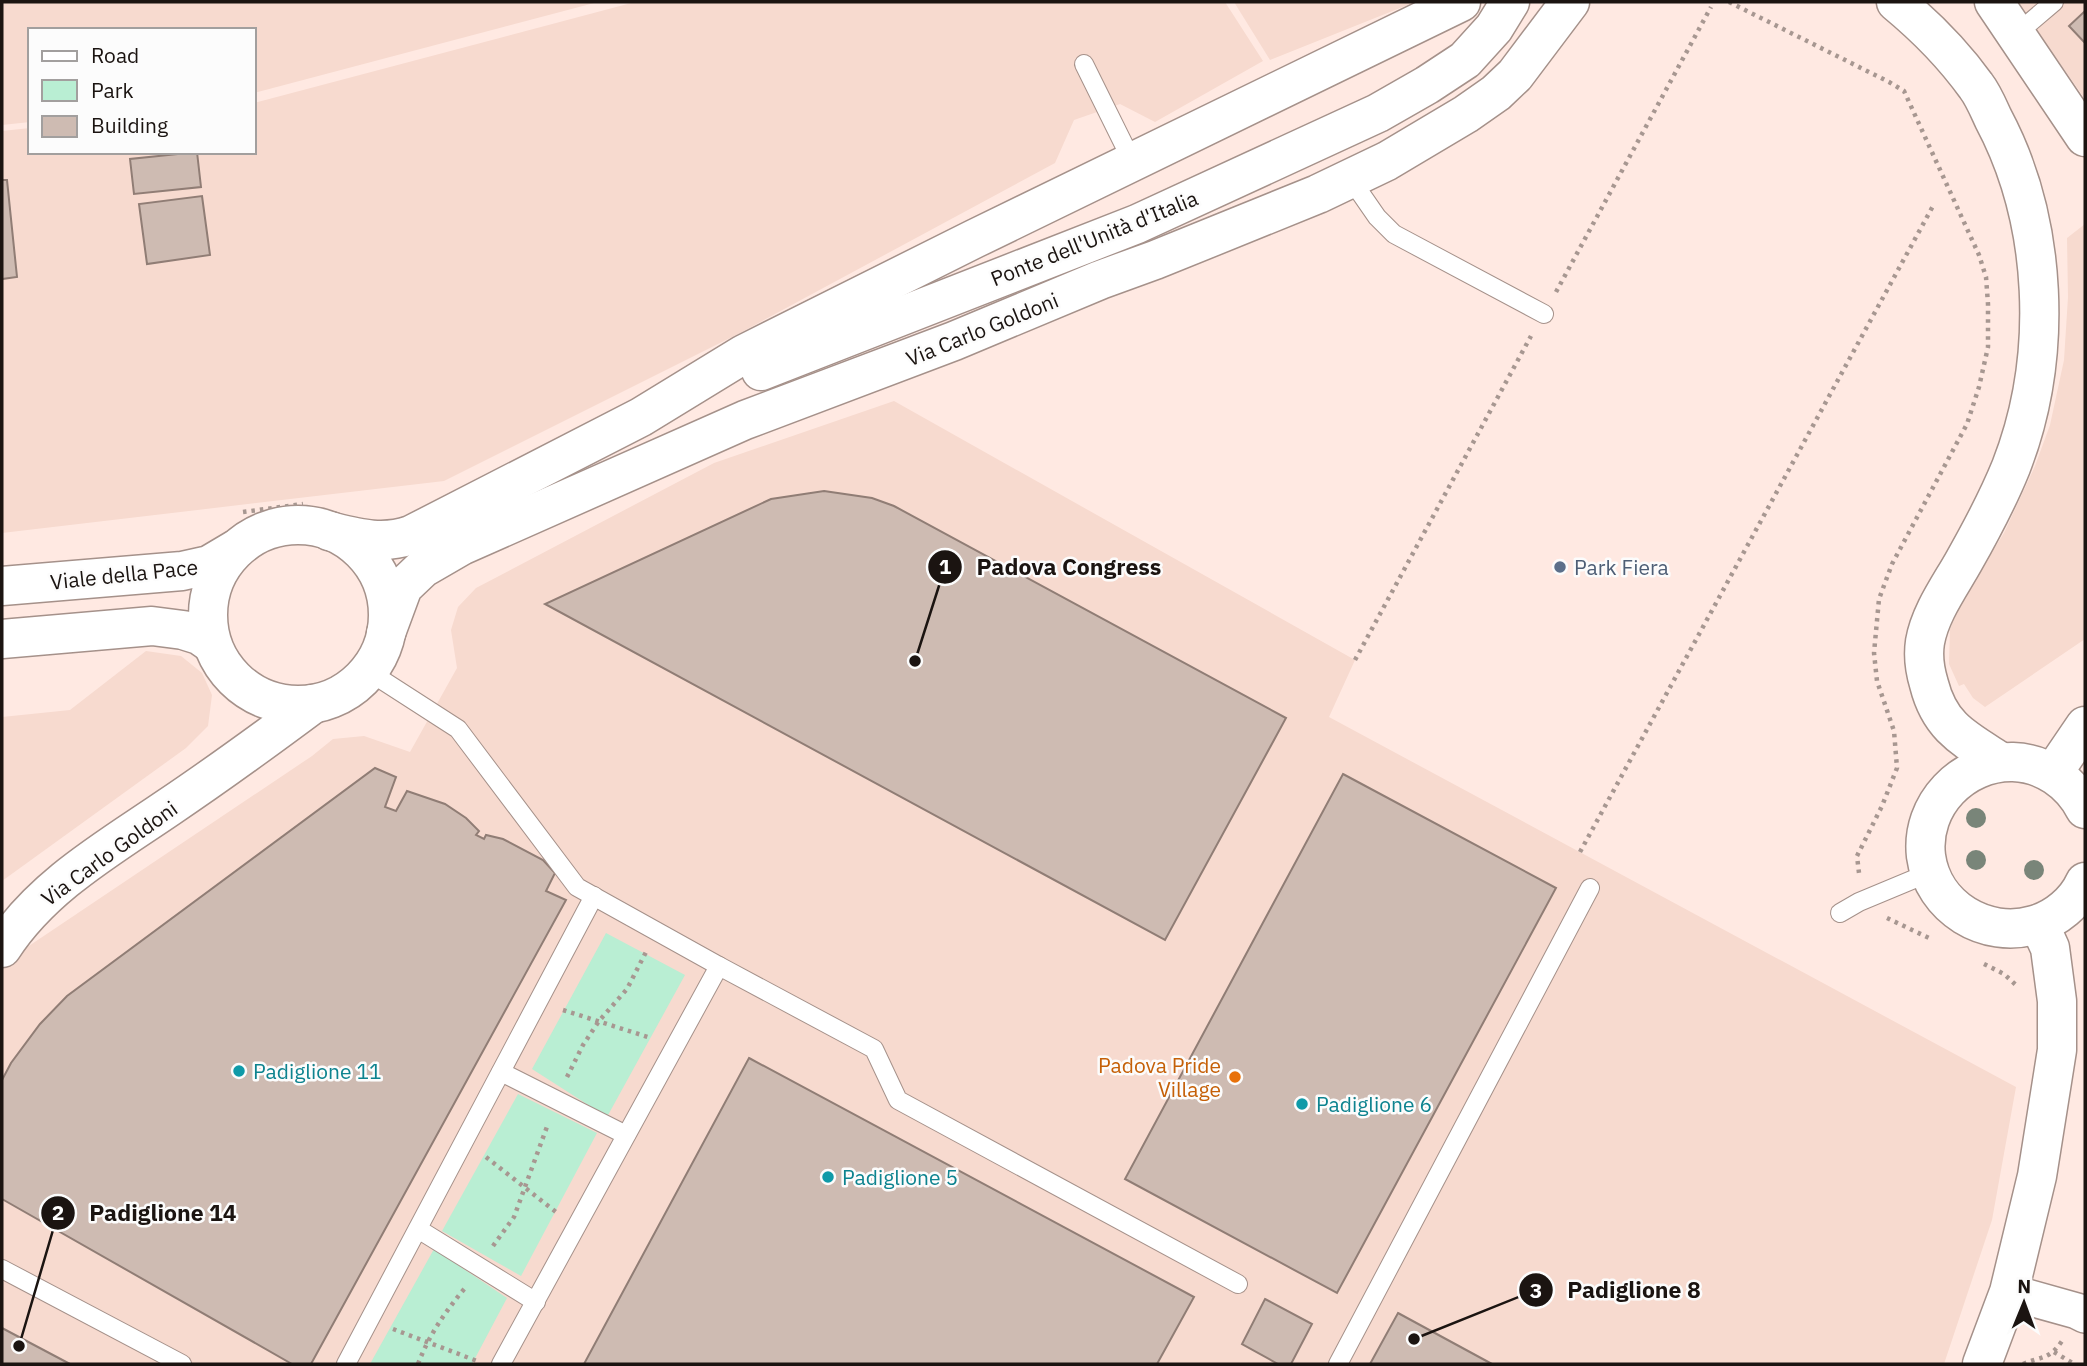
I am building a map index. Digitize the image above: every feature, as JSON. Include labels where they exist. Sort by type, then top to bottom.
[{"type":"street","points":[[329,531],[357,548],[377,572],[387,602],[386,633],[382,649],[368,671],[344,692],[313,704],[287,705],[250,692],[226,670],[212,644],[208,617],[211,590],[223,566],[241,545],[260,534],[281,527],[314,527],[376,541],[398,540],[411,535],[641,417],[744,354],[1132,161],[1461,2]]},
{"type":"street","name":"Ponte dell'Unità d'Italia","points":[[641,417],[1137,224],[1378,113],[1455,68],[1494,28],[1510,2]]},
{"type":"street","name":"Via Carlo Goldoni","points":[[386,633],[402,587],[423,568],[461,547],[745,420],[954,341],[1387,161],[1496,93],[1515,75],[1570,2]]},
{"type":"street","points":[[1896,2],[1933,35],[1977,87],[2006,141],[2019,174],[2035,253],[2039,333],[2035,372],[2020,443],[1982,529],[1934,614],[1925,642],[1927,679],[1938,710],[1954,730],[2001,762]]},
{"type":"street","points":[[1994,2],[2085,137]]},
{"type":"street","name":"Viale della Pace","points":[[2,586],[182,571],[209,565],[241,545]]},
{"type":"street","points":[[2,639],[152,626],[183,630],[199,635],[212,644]]},
{"type":"street","name":"Via Carlo Goldoni","points":[[226,768],[246,746],[251,734],[255,712],[250,692]]},
{"type":"street","name":"Via Carlo Goldoni","points":[[2,948],[18,924],[80,869],[313,704]]},
{"type":"street","points":[[2053,773],[2085,726]]},
{"type":"street","points":[[2085,809],[2068,785],[2053,773],[2019,762],[2001,762],[1983,766],[1951,786],[1938,802],[1926,837],[1926,856],[1938,889],[1948,903],[1975,922],[2007,929],[2039,924],[2056,916],[2070,904],[2085,881]]},
{"type":"street","points":[[1982,1364],[2009,1293],[2037,1176],[2057,1050],[2057,1002],[2050,948],[2039,924]]},
{"type":"street","points":[[2009,1293],[2077,1311],[2074,1327]]},
{"type":"lane","points":[[2017,36],[2054,2]]},
{"type":"lane","points":[[1084,64],[1132,161]]},
{"type":"lane","points":[[1350,178],[1377,217],[1394,234],[1544,314]]},
{"type":"lane","points":[[368,671],[458,729],[577,887],[719,967],[874,1049],[898,1100],[1238,1284]]},
{"type":"lane","points":[[1840,913],[1859,902],[1931,872]]},
{"type":"lane","points":[[1338,1364],[1590,888]]},
{"type":"lane","points":[[346,1364],[594,896]]},
{"type":"lane","points":[[502,1364],[719,967]]},
{"type":"lane","points":[[501,1072],[626,1135]]},
{"type":"lane","points":[[418,1229],[536,1302]]},
{"type":"lane","points":[[2,1269],[182,1364]]},
{"type":"path","points":[[1729,2],[1904,91],[1979,255]]},
{"type":"path","points":[[1580,852],[1933,206]]},
{"type":"path","points":[[1857,856],[1862,881]]},
{"type":"path","points":[[1883,915],[1941,943]]},
{"type":"path","points":[[562,1088],[583,1045],[599,1021],[627,989],[645,954]]},
{"type":"path","points":[[1983,964],[2004,974],[2021,990]]},
{"type":"path","points":[[564,1010],[650,1038]]},
{"type":"path","points":[[486,1256],[514,1216],[550,1120]]},
{"type":"path","points":[[484,1156],[555,1212]]},
{"type":"path","points":[[418,1364],[441,1317],[470,1282]]},
{"type":"path","points":[[2023,1364],[2042,1360],[2054,1352],[2074,1327]]},
{"type":"path","points":[[390,1328],[474,1360]]},
{"type":"path","points":[[2054,1352],[2074,1364]]},
{"type":"shaded area","points":[[2,2],[598,2],[256,92],[256,28],[28,28],[28,122],[2,125]]},
{"type":"shaded area","points":[[635,2],[1225,2],[1263,61],[1155,122],[1120,104],[1074,120],[1055,163],[738,334],[444,481],[2,533],[2,131],[28,128],[28,154],[256,154],[256,102]]},
{"type":"shaded area","points":[[1234,2],[1415,2],[1270,60]]},
{"type":"shaded area","points":[[2017,2],[2085,2],[2085,99]]},
{"type":"shaded area","points":[[2085,224],[2085,639],[1985,707],[1973,698],[1964,684],[1959,686],[1949,664],[1950,629],[1964,596],[2004,533],[2035,466],[2050,425],[2064,360],[2068,297],[2067,238]]},
{"type":"shaded area","points":[[894,401],[1355,660],[1329,717],[2016,1087],[1992,1220],[1944,1364],[2,1364],[2,966],[5,962],[312,756],[333,739],[364,736],[410,752],[457,668],[451,630],[458,607],[476,588],[714,463]]},
{"type":"shaded area","points":[[146,651],[181,656],[202,673],[212,695],[208,726],[186,748],[2,881],[2,717],[70,710]]},
{"type":"green space","points":[[606,933],[685,975],[607,1117],[532,1069]]},
{"type":"green space","points":[[518,1094],[597,1133],[521,1276],[442,1231]]},
{"type":"green space","points":[[434,1249],[507,1298],[472,1364],[370,1364]]},
{"type":"building","points":[[2085,11],[2085,43],[2069,26]]},
{"type":"building","points":[[197,154],[201,187],[134,194],[130,159]]},
{"type":"building","points":[[2,180],[7,180],[17,277],[2,279]]},
{"type":"building","points":[[202,196],[210,255],[147,264],[139,204]]},
{"type":"building","points":[[824,491],[872,498],[894,506],[1286,718],[1165,940],[545,604],[771,499]]},
{"type":"building","name":"Padiglione 11","points":[[375,768],[396,777],[385,807],[396,811],[407,791],[445,804],[479,831],[476,835],[484,839],[486,835],[503,839],[543,860],[555,873],[546,891],[566,900],[311,1364],[292,1364],[2,1199],[2,1080],[40,1024],[67,996]]},
{"type":"building","name":"Padiglione 6","points":[[1343,774],[1556,888],[1337,1293],[1125,1179]]},
{"type":"building","name":"Padiglione 5","points":[[749,1058],[1194,1297],[1157,1364],[584,1364]]},
{"type":"building","points":[[1265,1299],[1312,1324],[1291,1364],[1278,1364],[1242,1344]]},
{"type":"building","points":[[1398,1313],[1492,1364],[1370,1364]]},
{"type":"building","points":[[2,1328],[70,1364],[2,1364]]},
{"type":"place","name":"Park Fiera","points":[[1560,567]]},
{"type":"place","name":"Padova Congress","points":[[915,661]]},
{"type":"place","name":"Padiglione 11","points":[[239,1071]]},
{"type":"place","name":"Padova Pride Village","points":[[1235,1077]]},
{"type":"place","name":"Padiglione 6","points":[[1302,1104]]},
{"type":"place","name":"Padiglione 5","points":[[828,1177]]},
{"type":"place","name":"Padiglione 8","points":[[1414,1339]]},
{"type":"place","name":"Padiglione 14","points":[[19,1346]]}]
